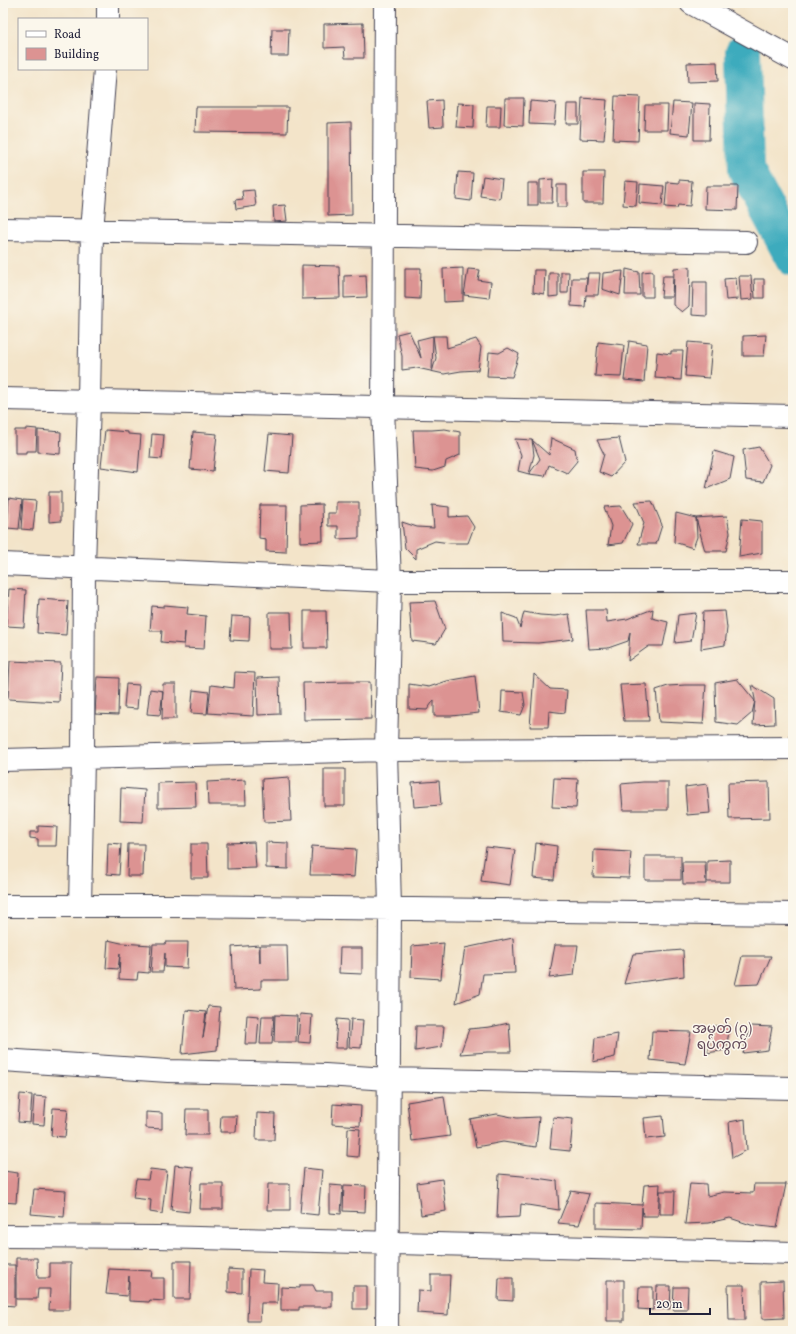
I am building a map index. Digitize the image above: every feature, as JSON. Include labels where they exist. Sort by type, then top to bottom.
[{"type":"street","points":[[108,3],[108,18]]},
{"type":"street","points":[[385,3],[383,408],[390,581],[386,750],[390,908],[386,1331]]},
{"type":"street","points":[[691,3],[793,60]]},
{"type":"street","points":[[80,906],[83,758],[84,567],[92,231],[105,70]]},
{"type":"street","points":[[3,229],[746,242]]},
{"type":"street","points":[[3,399],[793,416]]},
{"type":"street","points":[[3,564],[390,581],[793,581]]},
{"type":"street","points":[[3,760],[386,750],[793,748]]},
{"type":"street","points":[[3,906],[390,908],[793,914]]},
{"type":"street","points":[[3,1060],[168,1071],[317,1075],[388,1079],[793,1088]]},
{"type":"street","points":[[3,1236],[157,1237],[793,1253]]},
{"type":"building","points":[[363,23],[364,58],[345,58],[344,47],[324,48],[324,24]]},
{"type":"building","points":[[272,29],[289,29],[288,56],[271,56]]},
{"type":"building","points":[[717,62],[718,81],[688,82],[687,63]]},
{"type":"building","points":[[615,96],[640,97],[638,141],[613,140]]},
{"type":"building","points":[[505,98],[524,98],[523,126],[504,125]]},
{"type":"building","points":[[582,98],[607,100],[604,140],[580,139]]},
{"type":"building","points":[[442,100],[443,127],[429,128],[427,101]]},
{"type":"building","points":[[530,101],[556,103],[554,125],[529,124]]},
{"type":"building","points":[[673,102],[692,103],[689,135],[670,133]]},
{"type":"building","points":[[458,103],[474,104],[473,128],[456,127]]},
{"type":"building","points":[[694,103],[710,104],[709,140],[694,140]]},
{"type":"building","points":[[567,104],[578,104],[578,124],[566,124]]},
{"type":"building","points":[[645,105],[668,105],[667,130],[644,130]]},
{"type":"building","points":[[487,106],[501,106],[500,127],[486,127]]},
{"type":"building","points":[[196,107],[288,107],[287,133],[195,132]]},
{"type":"building","points":[[351,122],[352,215],[328,216],[328,123]]},
{"type":"building","points":[[458,172],[473,173],[471,201],[456,199]]},
{"type":"building","points":[[583,172],[604,172],[603,203],[583,203]]},
{"type":"building","points":[[483,176],[502,179],[500,199],[480,196]]},
{"type":"building","points":[[553,179],[552,203],[540,203],[540,180]]},
{"type":"building","points":[[679,180],[692,181],[690,206],[678,205],[677,208],[665,207],[667,182],[679,183]]},
{"type":"building","points":[[625,181],[638,182],[636,206],[623,205]]},
{"type":"building","points":[[528,183],[538,183],[538,205],[528,205]]},
{"type":"building","points":[[640,184],[664,186],[662,205],[639,203]]},
{"type":"building","points":[[557,185],[567,185],[567,207],[557,207]]},
{"type":"building","points":[[706,186],[738,186],[737,210],[705,209]]},
{"type":"building","points":[[254,190],[256,206],[236,209],[235,200],[243,199],[242,191]]},
{"type":"building","points":[[285,205],[287,221],[274,222],[273,206]]},
{"type":"building","points":[[302,265],[339,266],[340,298],[302,299]]},
{"type":"building","points":[[690,267],[689,306],[682,312],[673,305],[674,268]]},
{"type":"building","points":[[405,268],[421,268],[420,299],[405,298]]},
{"type":"building","points":[[463,268],[463,301],[444,302],[443,269]]},
{"type":"building","points":[[468,269],[480,270],[478,280],[491,282],[489,298],[464,295]]},
{"type":"building","points":[[626,269],[639,272],[640,295],[625,295]]},
{"type":"building","points":[[534,270],[545,270],[544,294],[533,292]]},
{"type":"building","points":[[623,271],[620,295],[602,289],[603,273]]},
{"type":"building","points":[[653,271],[653,297],[642,297],[642,272]]},
{"type":"building","points":[[561,272],[569,272],[568,293],[561,293]]},
{"type":"building","points":[[549,273],[558,273],[558,296],[549,297]]},
{"type":"building","points":[[588,273],[600,273],[598,295],[586,295],[585,307],[571,306],[572,278],[587,278],[586,291]]},
{"type":"building","points":[[366,275],[367,297],[344,298],[344,276]]},
{"type":"building","points":[[663,276],[673,276],[672,297],[661,297]]},
{"type":"building","points":[[739,276],[751,276],[753,299],[741,300]]},
{"type":"building","points":[[736,278],[738,299],[726,300],[724,279]]},
{"type":"building","points":[[754,279],[764,279],[764,298],[755,298]]},
{"type":"building","points":[[693,282],[707,282],[707,316],[692,315]]},
{"type":"building","points":[[409,331],[421,358],[417,340],[433,336],[432,371],[417,368],[402,370],[402,356],[397,334]]},
{"type":"building","points":[[766,335],[764,356],[743,356],[743,336]]},
{"type":"building","points":[[433,336],[446,336],[447,348],[476,339],[481,347],[478,370],[444,374],[432,371],[436,358]]},
{"type":"building","points":[[629,341],[647,344],[644,382],[624,380]]},
{"type":"building","points":[[598,342],[624,345],[621,377],[595,376]]},
{"type":"building","points":[[688,342],[712,344],[709,378],[685,376]]},
{"type":"building","points":[[508,348],[519,354],[512,377],[487,376],[489,352],[499,353]]},
{"type":"building","points":[[671,351],[683,351],[681,380],[655,378],[657,352],[671,354]]},
{"type":"building","points":[[26,428],[37,429],[36,451],[15,453],[15,430],[26,430]]},
{"type":"building","points":[[445,429],[460,432],[460,455],[446,461],[445,467],[433,471],[415,469],[413,430]]},
{"type":"building","points":[[38,430],[61,432],[60,454],[38,452]]},
{"type":"building","points":[[105,430],[141,435],[138,472],[101,467]]},
{"type":"building","points":[[193,432],[217,434],[213,471],[190,469]]},
{"type":"building","points":[[152,434],[164,435],[162,459],[150,458]]},
{"type":"building","points":[[269,434],[292,436],[289,473],[265,471]]},
{"type":"building","points":[[551,438],[575,449],[577,461],[567,473],[549,465],[545,476],[529,474],[540,459],[532,440],[549,455]]},
{"type":"building","points":[[619,438],[625,462],[611,477],[599,472],[604,454],[597,440]]},
{"type":"building","points":[[515,439],[532,440],[534,455],[529,474],[518,471],[521,455]]},
{"type":"building","points":[[759,447],[770,465],[763,482],[746,480],[743,450]]},
{"type":"building","points":[[714,451],[734,457],[730,479],[706,489]]},
{"type":"building","points":[[49,492],[61,492],[61,521],[49,522]]},
{"type":"building","points":[[3,498],[8,498],[5,528],[3,527]]},
{"type":"building","points":[[9,498],[22,500],[19,529],[7,528]]},
{"type":"building","points":[[23,500],[36,501],[33,530],[21,529]]},
{"type":"building","points":[[652,501],[662,525],[656,544],[638,544],[644,523],[635,502]]},
{"type":"building","points":[[336,502],[359,502],[359,538],[338,539],[338,526],[328,526],[328,513],[336,513]]},
{"type":"building","points":[[322,504],[323,541],[300,542],[300,505]]},
{"type":"building","points":[[260,505],[287,505],[286,552],[266,551],[266,539],[259,538]]},
{"type":"building","points":[[432,505],[449,507],[449,517],[467,516],[474,527],[468,543],[435,541],[416,549],[416,559],[405,548],[402,522],[417,527],[434,528]]},
{"type":"building","points":[[621,506],[632,524],[623,543],[608,545],[611,526],[604,507]]},
{"type":"building","points":[[676,513],[696,518],[697,537],[693,548],[674,542]]},
{"type":"building","points":[[727,516],[730,533],[726,551],[705,551],[696,518]]},
{"type":"building","points":[[742,519],[762,521],[762,553],[739,557]]},
{"type":"building","points":[[9,589],[26,590],[24,627],[6,626]]},
{"type":"building","points":[[39,599],[68,601],[66,635],[37,633]]},
{"type":"building","points":[[435,601],[445,629],[436,644],[412,641],[409,602]]},
{"type":"building","points":[[164,605],[188,607],[187,614],[206,616],[204,649],[184,648],[185,632],[184,644],[161,642],[162,631],[150,631],[152,606],[164,607]]},
{"type":"building","points":[[653,609],[652,618],[668,622],[663,646],[649,646],[628,661],[630,632],[628,641],[608,648],[589,649],[586,610],[606,610],[607,622],[627,619]]},
{"type":"building","points":[[304,611],[326,611],[327,648],[304,648]]},
{"type":"building","points":[[725,611],[727,628],[725,645],[701,649],[703,612]]},
{"type":"building","points":[[269,612],[291,612],[292,649],[269,649]]},
{"type":"building","points":[[524,612],[555,616],[569,614],[573,639],[538,643],[503,642],[502,613],[516,618],[520,628]]},
{"type":"building","points":[[696,613],[691,641],[675,643],[678,615]]},
{"type":"building","points":[[232,616],[250,617],[249,641],[230,640]]},
{"type":"building","points":[[10,661],[61,663],[59,702],[8,699]]},
{"type":"building","points":[[235,672],[255,673],[253,716],[208,713],[211,685],[234,688]]},
{"type":"building","points":[[534,674],[550,689],[567,690],[565,713],[549,711],[548,727],[530,727]]},
{"type":"building","points":[[475,676],[479,713],[434,716],[434,700],[427,710],[409,709],[409,684],[429,687],[447,681]]},
{"type":"building","points":[[97,677],[119,678],[118,715],[95,714]]},
{"type":"building","points":[[279,677],[280,714],[258,715],[257,678]]},
{"type":"building","points":[[737,679],[755,701],[752,713],[738,725],[716,722],[715,683]]},
{"type":"building","points":[[370,682],[371,719],[304,720],[303,683]]},
{"type":"building","points":[[126,684],[139,685],[137,709],[124,708]]},
{"type":"building","points":[[163,684],[176,684],[176,719],[162,719]]},
{"type":"building","points":[[646,684],[649,721],[624,721],[620,685]]},
{"type":"building","points":[[706,685],[703,724],[659,722],[656,690],[668,686]]},
{"type":"building","points":[[752,685],[774,699],[775,724],[753,725],[755,699]]},
{"type":"building","points":[[150,689],[163,691],[160,715],[147,714]]},
{"type":"building","points":[[193,690],[209,692],[207,714],[191,713]]},
{"type":"building","points":[[502,691],[523,692],[525,705],[521,715],[501,712]]},
{"type":"building","points":[[324,769],[345,769],[345,806],[324,806]]},
{"type":"building","points":[[289,777],[291,821],[264,822],[262,779]]},
{"type":"building","points":[[554,778],[578,779],[576,808],[552,807]]},
{"type":"building","points":[[245,780],[246,805],[208,805],[207,782]]},
{"type":"building","points":[[439,781],[441,805],[414,807],[412,783]]},
{"type":"building","points":[[195,782],[196,807],[158,808],[158,783]]},
{"type":"building","points":[[668,782],[668,810],[623,810],[621,784]]},
{"type":"building","points":[[769,782],[770,818],[729,819],[728,783]]},
{"type":"building","points":[[707,784],[710,813],[687,815],[685,787]]},
{"type":"building","points":[[121,788],[145,790],[143,822],[120,821]]},
{"type":"building","points":[[38,826],[57,827],[56,846],[38,846],[38,839],[30,838],[30,832],[38,832]]},
{"type":"building","points":[[254,842],[256,868],[227,869],[227,843]]},
{"type":"building","points":[[266,842],[288,843],[288,869],[266,868]]},
{"type":"building","points":[[108,843],[121,844],[119,875],[107,874]]},
{"type":"building","points":[[536,843],[557,846],[554,880],[533,878]]},
{"type":"building","points":[[128,844],[144,844],[143,876],[127,876]]},
{"type":"building","points":[[191,844],[207,844],[208,878],[191,878]]},
{"type":"building","points":[[312,846],[356,849],[354,877],[310,875]]},
{"type":"building","points":[[486,847],[515,850],[510,885],[481,881]]},
{"type":"building","points":[[594,850],[631,852],[629,878],[593,877]]},
{"type":"building","points":[[645,856],[681,856],[681,880],[645,880]]},
{"type":"building","points":[[730,860],[730,882],[707,882],[707,861]]},
{"type":"building","points":[[682,862],[705,862],[706,884],[683,884]]},
{"type":"building","points":[[513,938],[515,973],[483,974],[480,994],[456,1003],[465,948]]},
{"type":"building","points":[[108,940],[121,943],[151,945],[149,973],[138,972],[137,980],[119,979],[120,954],[118,969],[106,968]]},
{"type":"building","points":[[166,942],[188,942],[187,968],[165,967],[165,953],[163,972],[151,972],[153,944],[165,944]]},
{"type":"building","points":[[444,943],[441,979],[411,977],[412,946]]},
{"type":"building","points":[[259,945],[260,963],[260,945],[287,945],[288,980],[261,980],[261,989],[234,990],[232,947]]},
{"type":"building","points":[[555,945],[578,945],[574,975],[549,978]]},
{"type":"building","points":[[340,948],[362,948],[362,974],[339,973]]},
{"type":"building","points":[[683,950],[684,976],[624,984],[633,954]]},
{"type":"building","points":[[742,956],[771,956],[759,984],[735,985]]},
{"type":"building","points":[[208,1006],[220,1007],[217,1050],[182,1054],[186,1010],[206,1012],[203,1038]]},
{"type":"building","points":[[300,1014],[312,1015],[310,1043],[298,1042]]},
{"type":"building","points":[[247,1015],[259,1016],[257,1044],[245,1044]]},
{"type":"building","points":[[275,1015],[297,1016],[296,1042],[274,1042]]},
{"type":"building","points":[[262,1016],[274,1016],[272,1044],[260,1044]]},
{"type":"building","points":[[337,1019],[348,1020],[347,1048],[335,1048]]},
{"type":"building","points":[[351,1019],[363,1020],[361,1048],[349,1047]]},
{"type":"building","points":[[509,1023],[511,1052],[460,1054],[469,1029]]},
{"type":"building","points":[[730,1025],[726,1050],[707,1053],[714,1026]]},
{"type":"building","points":[[416,1026],[444,1026],[442,1047],[415,1051]]},
{"type":"building","points":[[751,1026],[772,1027],[768,1050],[743,1053]]},
{"type":"building","points":[[652,1031],[691,1032],[685,1064],[650,1060]]},
{"type":"building","points":[[618,1034],[615,1057],[593,1062],[595,1038]]},
{"type":"building","points":[[20,1094],[32,1095],[30,1123],[18,1122]]},
{"type":"building","points":[[34,1096],[46,1097],[44,1125],[32,1124]]},
{"type":"building","points":[[444,1096],[450,1136],[412,1141],[407,1102]]},
{"type":"building","points":[[333,1104],[361,1106],[360,1126],[332,1124]]},
{"type":"building","points":[[53,1108],[68,1109],[65,1137],[51,1136]]},
{"type":"building","points":[[186,1109],[208,1109],[208,1135],[185,1135]]},
{"type":"building","points":[[146,1112],[162,1113],[162,1129],[146,1128]]},
{"type":"building","points":[[257,1113],[275,1114],[274,1140],[256,1140]]},
{"type":"building","points":[[497,1114],[517,1118],[539,1117],[536,1147],[503,1142],[476,1147],[470,1119]]},
{"type":"building","points":[[221,1116],[237,1116],[236,1132],[220,1132]]},
{"type":"building","points":[[663,1116],[665,1137],[646,1139],[644,1118]]},
{"type":"building","points":[[553,1117],[573,1119],[570,1151],[550,1149]]},
{"type":"building","points":[[745,1119],[747,1150],[732,1158],[729,1122]]},
{"type":"building","points":[[348,1128],[360,1129],[358,1157],[347,1156]]},
{"type":"building","points":[[175,1165],[193,1167],[189,1212],[171,1210]]},
{"type":"building","points":[[304,1168],[322,1170],[318,1215],[300,1213]]},
{"type":"building","points":[[150,1169],[167,1171],[162,1214],[150,1212],[151,1200],[133,1198],[136,1179],[148,1180]]},
{"type":"building","points":[[3,1171],[18,1173],[16,1203],[3,1202]]},
{"type":"building","points":[[499,1174],[557,1181],[559,1210],[521,1204],[520,1217],[497,1218]]},
{"type":"building","points":[[442,1179],[446,1211],[421,1215],[417,1183]]},
{"type":"building","points":[[201,1183],[223,1183],[223,1209],[200,1209]]},
{"type":"building","points":[[690,1183],[706,1184],[707,1196],[724,1192],[753,1193],[754,1184],[786,1184],[777,1228],[751,1225],[730,1218],[708,1223],[685,1224]]},
{"type":"building","points":[[268,1184],[290,1184],[290,1210],[267,1210]]},
{"type":"building","points":[[660,1184],[658,1216],[643,1216],[642,1207],[641,1229],[596,1228],[596,1203],[642,1205],[644,1185]]},
{"type":"building","points":[[330,1185],[343,1186],[341,1214],[330,1213]]},
{"type":"building","points":[[344,1185],[366,1186],[365,1212],[343,1211]]},
{"type":"building","points":[[34,1189],[66,1191],[64,1217],[31,1214]]},
{"type":"building","points":[[571,1191],[589,1194],[579,1225],[558,1223]]},
{"type":"building","points":[[660,1191],[675,1191],[674,1214],[660,1214]]},
{"type":"building","points":[[16,1258],[37,1258],[38,1278],[50,1278],[50,1263],[71,1263],[70,1310],[49,1310],[50,1289],[38,1289],[37,1299],[16,1299]]},
{"type":"building","points":[[174,1261],[191,1261],[190,1299],[174,1299]]},
{"type":"building","points":[[3,1265],[15,1265],[15,1306],[3,1305]]},
{"type":"building","points":[[109,1269],[152,1271],[151,1278],[164,1278],[164,1301],[129,1301],[129,1276],[127,1296],[106,1294]]},
{"type":"building","points":[[228,1269],[242,1270],[242,1293],[228,1292]]},
{"type":"building","points":[[249,1269],[263,1270],[262,1282],[278,1283],[277,1303],[261,1303],[260,1321],[247,1321]]},
{"type":"building","points":[[431,1275],[450,1275],[448,1315],[417,1313],[418,1290],[431,1291]]},
{"type":"building","points":[[499,1278],[513,1278],[513,1301],[498,1300]]},
{"type":"building","points":[[607,1280],[624,1280],[624,1321],[607,1321]]},
{"type":"building","points":[[783,1281],[784,1318],[762,1319],[761,1282]]},
{"type":"building","points":[[300,1285],[313,1285],[316,1291],[332,1291],[332,1307],[299,1307],[299,1310],[281,1310],[281,1287],[300,1288]]},
{"type":"building","points":[[728,1285],[744,1285],[745,1320],[729,1320]]},
{"type":"building","points":[[353,1286],[367,1286],[367,1309],[353,1309]]},
{"type":"building","points":[[657,1286],[671,1286],[670,1309],[656,1309]]},
{"type":"building","points":[[639,1287],[653,1287],[653,1310],[638,1309]]},
{"type":"building","points":[[674,1287],[688,1287],[687,1310],[673,1310]]},
{"type":"waterway","points":[[743,53],[746,170],[793,258]]},
{"type":"district","name":"အမှတ် (၇) ရပ်ကွက်","points":[[722,1038]]}]
